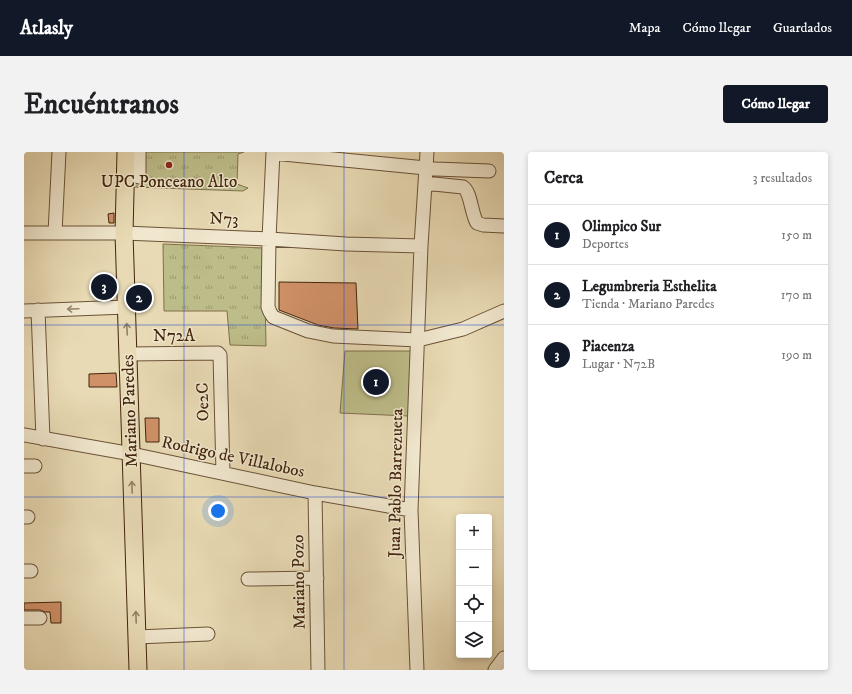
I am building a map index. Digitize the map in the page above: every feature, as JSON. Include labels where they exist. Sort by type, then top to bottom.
[{"type":"main road","name":"Mariano Paredes","points":[[126,152],[124,233],[138,670]]},
{"type":"street","points":[[55,233],[59,152]]},
{"type":"street","points":[[139,152],[139,177]]},
{"type":"street","name":"Juan Pablo Barrezueta","points":[[417,670],[411,510],[427,152]]},
{"type":"street","points":[[489,171],[427,168],[273,153],[269,239],[268,307],[273,317],[308,331],[333,336],[418,340],[463,329],[504,311]]},
{"type":"street","points":[[426,185],[434,184],[462,187],[467,192],[474,219],[477,223],[484,225],[504,226]]},
{"type":"street","name":"N73","points":[[24,233],[124,233],[346,244],[422,246]]},
{"type":"street","points":[[24,311],[126,307]]},
{"type":"street","points":[[38,310],[43,439]]},
{"type":"street","name":"N72A","points":[[128,354],[218,353],[220,355]]},
{"type":"street","name":"Oe2C","points":[[220,355],[223,473]]},
{"type":"street","name":"Rodrigo de Villalobos","points":[[24,435],[132,454],[315,493],[411,510]]},
{"type":"street","name":"Mariano Pozo","points":[[315,493],[318,670]]},
{"type":"street","points":[[248,579],[317,578]]},
{"type":"street","points":[[24,618],[40,618]]},
{"type":"street","points":[[137,637],[208,634]]},
{"type":"street","points":[[495,670],[504,658]]},
{"type":"green space","points":[[134,152],[244,152],[238,154],[237,184],[248,188],[243,191],[134,187]]},
{"type":"green space","points":[[163,244],[264,248],[266,346],[230,345],[227,311],[164,311]]},
{"type":"green space","points":[[345,351],[412,351],[408,416],[340,413]]},
{"type":"building","points":[[114,213],[114,223],[109,223],[108,214]]},
{"type":"building","points":[[97,277],[112,277],[112,296],[97,297]]},
{"type":"building","points":[[279,282],[356,283],[358,329],[334,328],[318,325],[279,310]]},
{"type":"building","points":[[136,293],[144,293],[144,303],[136,303]]},
{"type":"building","points":[[116,373],[117,387],[89,387],[89,374]]},
{"type":"building","points":[[145,418],[159,418],[159,442],[146,442]]},
{"type":"building","points":[[61,602],[61,623],[51,623],[50,612],[40,610],[24,610],[24,603]]},
{"type":"place","name":"UPC Ponceano Alto","points":[[169,165]]},
{"type":"place","name":"Piacenza","points":[[104,287]]},
{"type":"place","name":"Legumbreria Esthelita","points":[[139,298]]},
{"type":"place","name":"Olimpico Sur","points":[[376,382]]}]
